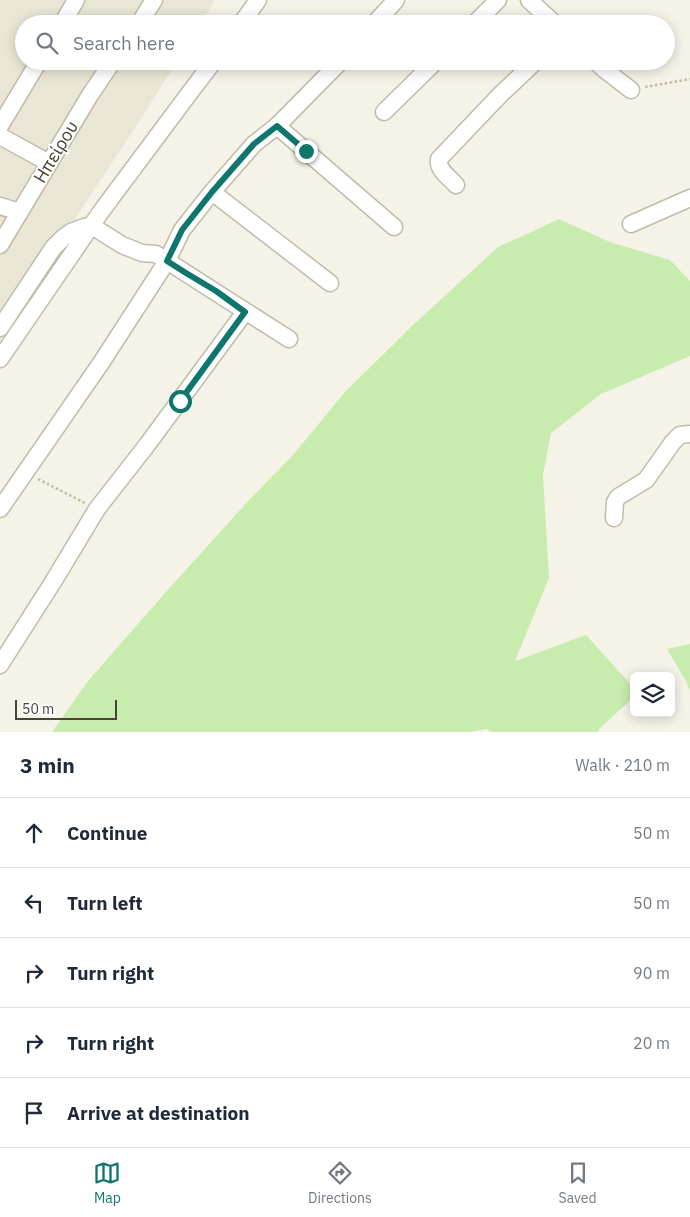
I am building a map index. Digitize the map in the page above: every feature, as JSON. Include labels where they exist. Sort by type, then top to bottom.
[{"type":"street","points":[[67,15],[76,0]]},
{"type":"street","points":[[145,15],[154,0]]},
{"type":"street","points":[[247,15],[258,0]]},
{"type":"street","points":[[382,15],[396,0]]},
{"type":"street","points":[[483,15],[498,0]]},
{"type":"street","points":[[529,0],[545,15]]},
{"type":"street","points":[[0,126],[34,70]]},
{"type":"street","name":"Ηπείρου","points":[[0,245],[107,70]]},
{"type":"street","points":[[0,359],[100,213],[207,70]]},
{"type":"street","points":[[0,509],[101,363],[167,261],[182,230],[254,144],[277,126],[332,70]]},
{"type":"street","points":[[384,112],[427,70]]},
{"type":"street","points":[[456,185],[438,164],[439,159],[526,70]]},
{"type":"street","points":[[605,70],[631,90]]},
{"type":"street","points":[[277,126],[394,227]]},
{"type":"street","points":[[0,136],[49,164]]},
{"type":"street","points":[[212,192],[330,283]]},
{"type":"street","points":[[631,224],[690,198]]},
{"type":"street","points":[[0,206],[20,212]]},
{"type":"street","points":[[0,328],[53,248],[71,232],[92,226],[122,245],[142,253],[156,254],[288,339]]},
{"type":"street","points":[[0,665],[97,509],[147,445],[245,312]]},
{"type":"street","points":[[614,518],[615,502],[618,497],[646,480],[680,435],[690,434]]},
{"type":"path","points":[[631,90],[690,79]]},
{"type":"path","points":[[24,472],[97,509]]},
{"type":"shaded area","points":[[0,0],[215,0],[206,15],[15,15],[15,70],[171,70],[84,205],[0,341]]},
{"type":"green space","points":[[559,219],[610,242],[670,260],[690,281],[690,356],[601,394],[551,433],[543,475],[549,578],[515,661],[586,635],[630,684],[630,701],[599,729],[599,732],[492,732],[486,729],[471,732],[52,732],[88,681],[250,499],[293,455],[345,392],[412,326],[498,247]]},
{"type":"green space","points":[[690,644],[690,691],[667,649]]},
{"type":"route","points":[[180,401],[245,312],[216,291],[167,261],[182,230],[254,144],[277,126],[306,151]]}]
